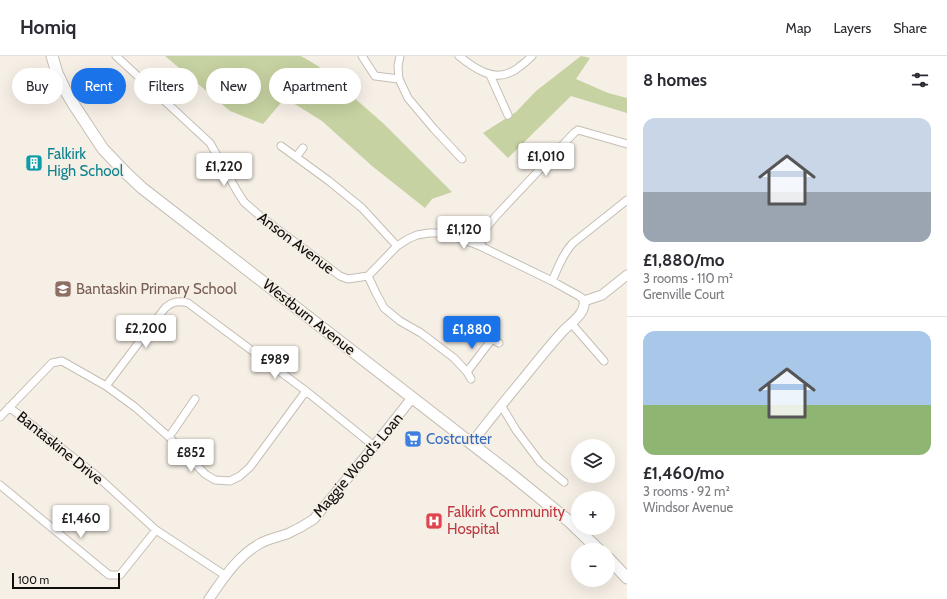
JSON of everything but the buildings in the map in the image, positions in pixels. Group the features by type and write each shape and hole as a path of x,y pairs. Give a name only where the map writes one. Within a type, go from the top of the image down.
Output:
{"main road":[{"name":"Westburn Avenue","path":"52,56 57,74 74,105 103,149 142,188 512,475 570,522 592,543"},
{"path":"615,565 627,578"}],"street":[{"name":"Anson Avenue","path":"116,56 210,143 244,202 260,216 340,276 348,279 368,276"},
{"path":"362,56 375,76 399,79"},
{"path":"400,56 398,66 399,79 408,98 434,129 462,158"},
{"path":"459,56 473,68 490,75 499,75 516,70 532,56"},
{"path":"490,75 508,115"},
{"path":"480,246 487,227 496,216 574,132 578,130 627,144"},
{"path":"281,146 329,181 362,208 397,246"},
{"path":"296,157 304,148"},
{"path":"552,281 568,248 627,200"},
{"path":"471,444 541,356 583,309 584,301 579,296 552,281 456,236 443,233 417,235 397,246 368,276 384,308 400,321 427,337 454,358 468,372 472,379"},
{"path":"584,301 602,295 627,275"},
{"path":"106,386 165,308 174,302 179,301 188,303 306,391 374,446"},
{"path":"571,323 604,361"},
{"path":"468,372 495,341 477,327"},
{"path":"0,417 52,363 62,361 106,386 135,407 205,474 215,480 230,481 240,476 250,467 306,391"},
{"name":"Maggie Wood's Loan","path":"209,599 234,565 246,553 271,538 287,534 314,519 412,398"},
{"path":"168,437 195,399"},
{"path":"501,405 516,430 540,462 564,482"},
{"name":"Bantaskine Drive","path":"9,407 97,476 156,530 226,576"},
{"path":"556,475 561,469"},
{"path":"0,485 109,575 120,575 156,530"}],"green space":[{"path":"165,56 301,56 320,68 269,68 269,104 280,104 263,124 230,111 222,104 261,104 261,68 206,68 206,91 198,84 198,68 179,68"},
{"path":"581,56 590,58 576,79 608,93 627,98 627,113 571,96 508,158 483,133 516,112 536,91"},
{"path":"295,104 361,104 384,124 452,192 432,199 425,208 372,166 322,121"}],"place":[{"name":"Falkirk High School","path":"34,163"},
{"name":"Bantaskin Primary School","path":"63,289"},
{"name":"Costcutter","path":"413,439"},
{"name":"Falkirk Community Hospital","path":"434,521"}]}
